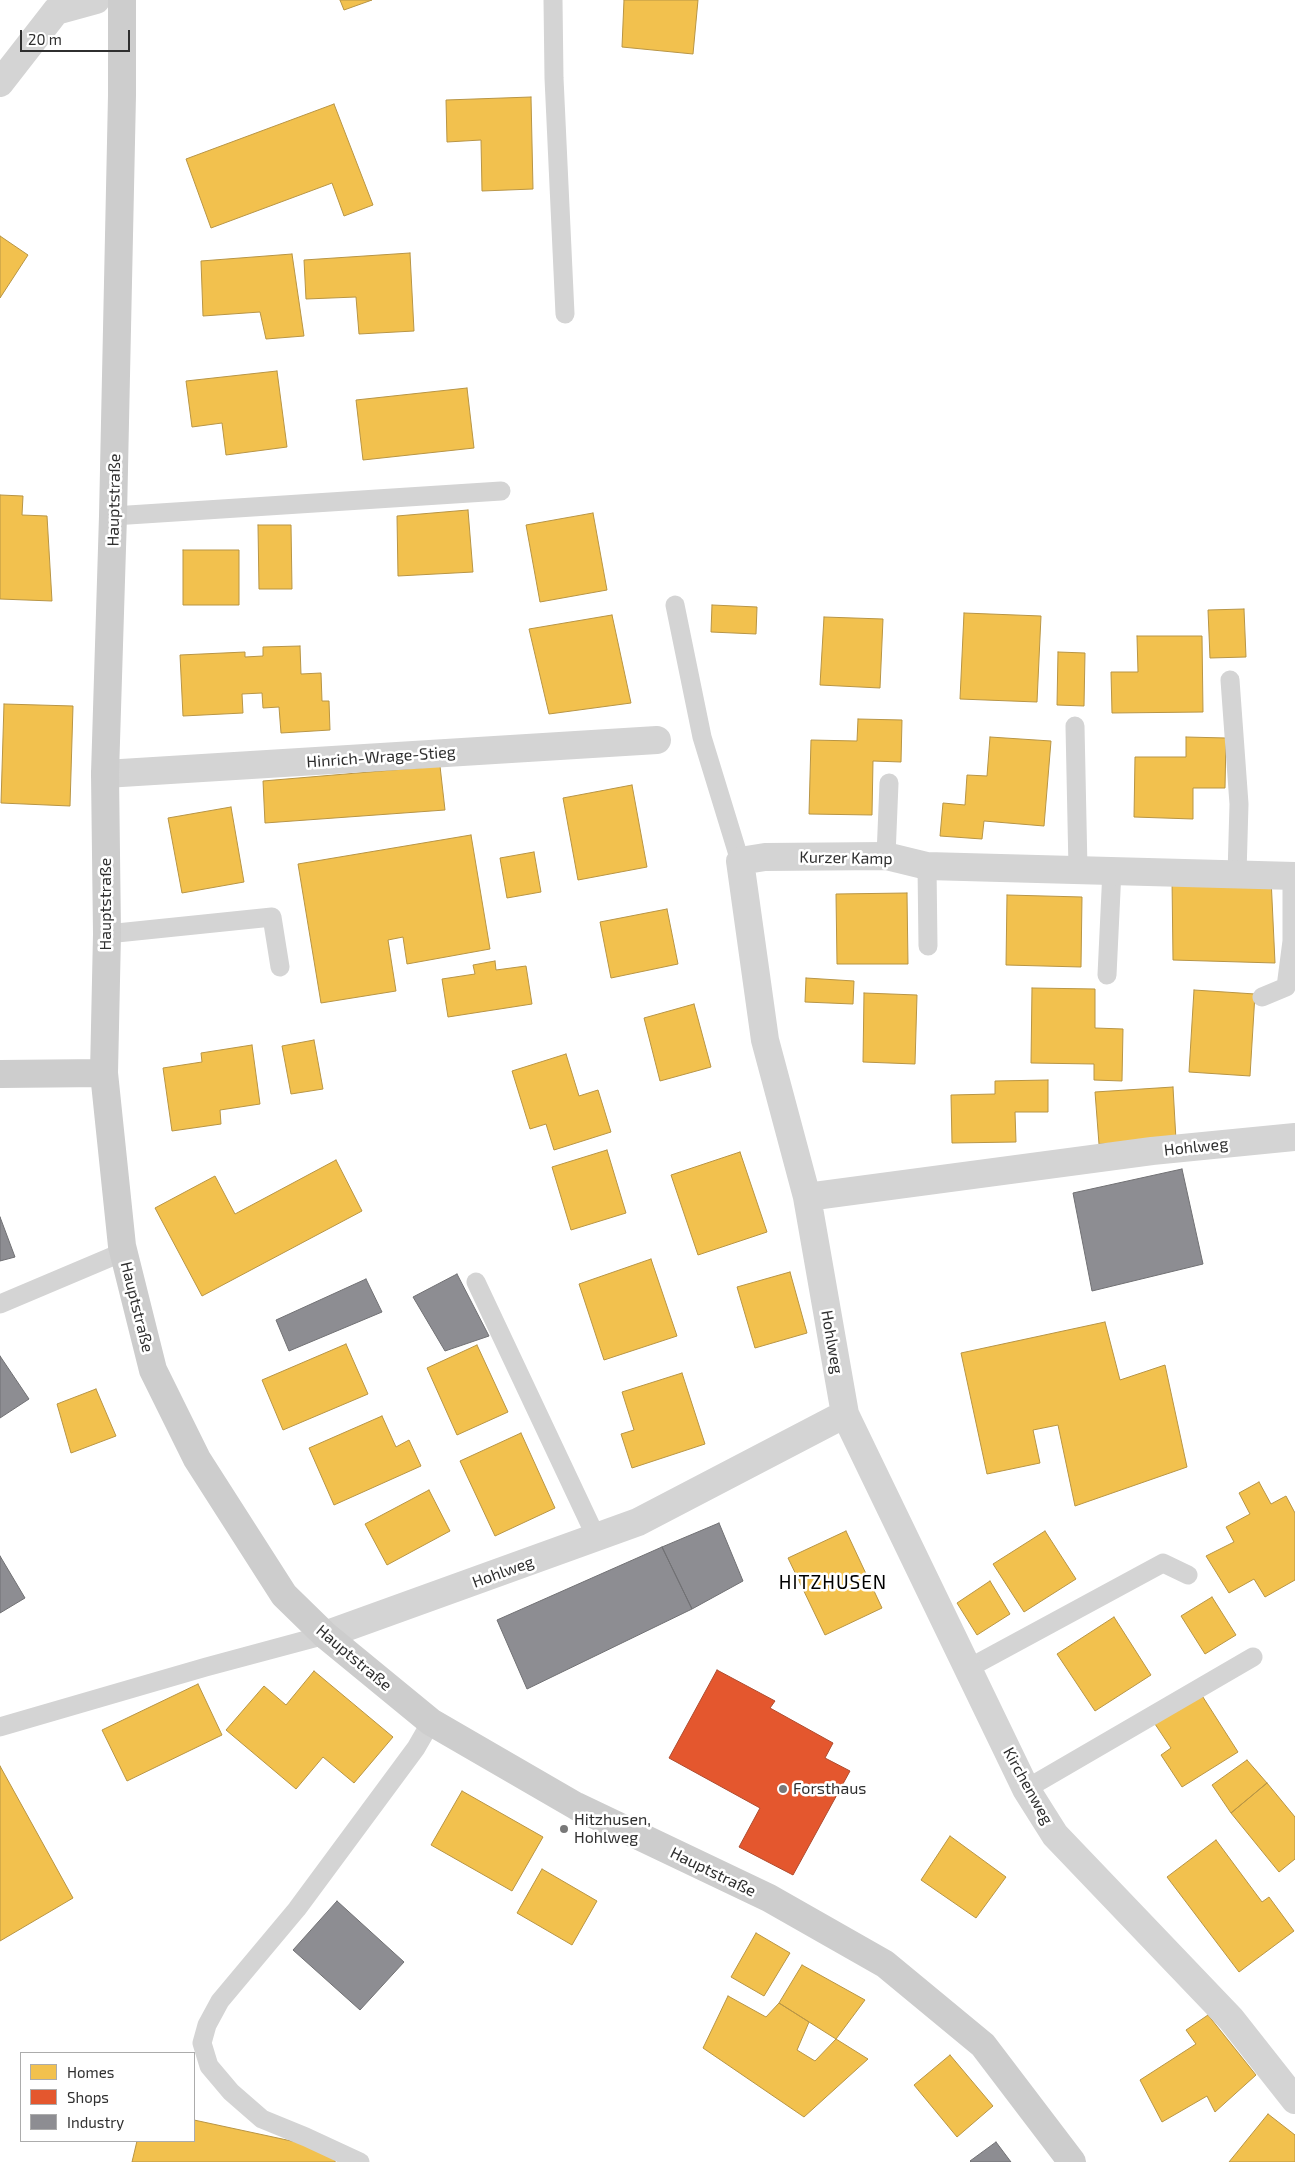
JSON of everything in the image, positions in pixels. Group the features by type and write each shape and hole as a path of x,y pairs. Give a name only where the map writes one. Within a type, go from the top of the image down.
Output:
{"street":[{"path":"0,83 56,11 96,0"},
{"name":"Hauptstraße","path":"122,0 122,104 113,516 105,774 107,934 104,1073 124,1252 153,1370 197,1460 284,1595 325,1635 431,1722 576,1806 769,1898 885,1964 983,2045 1072,2162"},
{"name":"Hinrich-Wrage-Stieg","path":"105,774 657,740"},
{"name":"Kurzer Kamp","path":"740,861 765,857 886,856 927,866 1293,876"},
{"path":"740,861 765,1040 807,1197"},
{"path":"0,1074 104,1073"},
{"name":"Hohlweg","path":"325,1635 596,1539 638,1522 845,1414 807,1197 1152,1151 1295,1137"},
{"name":"Kirchenweg","path":"845,1414 1026,1789 1055,1835 1231,2019 1295,2100"}],"lane":[{"path":"553,0 554,78 565,314"},
{"path":"113,516 501,491"},
{"path":"675,605 702,737 740,861"},
{"path":"1230,680 1239,804 1236,874"},
{"path":"1076,726 1078,869"},
{"path":"886,856 889,783"},
{"path":"927,866 928,946"},
{"path":"1107,975 1112,870"},
{"path":"1262,997 1286,987 1292,941 1293,876"},
{"path":"107,934 272,917 280,967"},
{"path":"0,1304 124,1252"},
{"path":"476,1282 596,1539"},
{"path":"968,1668 1163,1563 1188,1575"},
{"path":"0,1727 206,1667 325,1635"},
{"path":"1026,1789 1252,1657"},
{"path":"360,2162 262,2119 231,2092 209,2066 202,2043 207,2025 220,2001 297,1909 416,1748 431,1722"}],"building: Homes":[{"path":"340,0 372,0 344,10"},
{"path":"624,0 698,0 693,54 622,47"},
{"path":"531,97 533,189 482,191 481,140 447,142 446,100"},
{"path":"334,104 373,205 344,216 332,183 211,228 186,159"},
{"path":"0,236 28,255 0,298"},
{"path":"410,253 414,331 359,334 356,297 306,299 304,260"},
{"path":"292,254 304,336 266,339 260,312 203,316 201,261"},
{"path":"277,371 287,447 226,455 222,423 192,427 186,381"},
{"path":"467,388 474,448 363,460 356,400"},
{"path":"0,495 23,496 22,515 47,516 52,601 0,599"},
{"path":"468,510 473,572 398,576 397,516"},
{"path":"593,513 607,590 540,602 526,525"},
{"path":"258,525 291,525 292,589 259,589"},
{"path":"183,550 239,550 239,605 183,605"},
{"path":"712,605 757,607 756,634 711,632"},
{"path":"1244,609 1246,657 1210,658 1208,610"},
{"path":"964,613 1041,616 1037,702 960,699"},
{"path":"612,615 631,703 549,714 529,629"},
{"path":"824,617 883,619 880,688 820,685"},
{"path":"1137,636 1202,636 1203,712 1112,713 1111,672 1138,672"},
{"path":"300,646 301,674 321,673 322,701 329,701 330,730 281,733 279,707 263,708 262,693 242,694 243,713 183,716 180,655 245,652 245,657 263,656 263,647"},
{"path":"1058,652 1085,653 1084,706 1057,705"},
{"path":"4,704 73,706 70,806 1,803"},
{"path":"858,719 902,720 901,762 873,761 872,815 809,814 811,740 857,741"},
{"path":"990,737 1051,741 1044,826 984,821 982,839 940,836 943,803 965,805 967,775 987,776"},
{"path":"1186,737 1226,738 1225,788 1193,788 1193,819 1134,817 1135,757 1186,757"},
{"path":"440,766 445,810 265,823 263,781"},
{"path":"632,785 647,867 578,880 563,798"},
{"path":"231,807 244,882 182,893 168,818"},
{"path":"471,835 490,949 407,964 403,937 388,940 396,991 321,1003 298,864"},
{"path":"534,852 541,892 507,898 500,858"},
{"path":"1172,878 1271,878 1275,963 1173,960"},
{"path":"907,893 908,964 837,964 836,894"},
{"path":"1007,895 1082,897 1081,967 1006,965"},
{"path":"667,909 678,964 611,978 600,922"},
{"path":"495,961 496,970 526,966 532,1004 448,1017 442,979 475,974 473,965"},
{"path":"806,978 854,981 853,1004 805,1002"},
{"path":"1032,988 1095,989 1095,1028 1123,1029 1122,1081 1094,1080 1094,1064 1031,1063"},
{"path":"1194,990 1255,994 1250,1076 1189,1072"},
{"path":"864,993 917,995 915,1064 863,1062"},
{"path":"694,1004 711,1067 660,1081 644,1018"},
{"path":"314,1040 323,1089 291,1094 282,1046"},
{"path":"252,1045 260,1104 220,1110 221,1124 172,1131 163,1068 202,1062 201,1053"},
{"path":"566,1054 579,1096 598,1090 611,1132 554,1150 546,1124 530,1129 512,1071"},
{"path":"1048,1080 1048,1112 1015,1112 1016,1142 952,1143 951,1095 995,1094 995,1081"},
{"path":"1173,1087 1176,1140 1099,1144 1095,1092"},
{"path":"607,1150 626,1213 571,1230 552,1167"},
{"path":"740,1152 767,1232 698,1255 671,1175"},
{"path":"336,1160 362,1211 202,1296 155,1208 215,1176 235,1214"},
{"path":"651,1259 677,1336 604,1360 579,1284"},
{"path":"790,1272 807,1333 755,1348 737,1287"},
{"path":"1105,1322 1120,1380 1165,1365 1187,1467 1075,1506 1058,1425 1033,1430 1040,1463 987,1474 961,1353"},
{"path":"346,1344 368,1394 283,1430 262,1380"},
{"path":"477,1345 508,1412 457,1435 427,1368"},
{"path":"682,1373 705,1444 632,1468 621,1434 634,1430 622,1392"},
{"path":"96,1389 116,1436 71,1453 57,1404"},
{"path":"382,1416 396,1447 409,1440 421,1466 334,1505 309,1448"},
{"path":"521,1433 555,1508 495,1536 460,1461"},
{"path":"1259,1482 1271,1504 1286,1496 1295,1513 1295,1580 1265,1597 1254,1579 1229,1593 1206,1556 1234,1542 1226,1527 1250,1514 1239,1493"},
{"path":"429,1490 450,1531 387,1565 365,1524"},
{"path":"846,1531 882,1608 825,1635 788,1558"},
{"path":"1045,1531 1076,1579 1024,1612 993,1564"},
{"path":"990,1581 1010,1614 977,1635 957,1603"},
{"path":"1212,1597 1236,1635 1205,1654 1181,1616"},
{"path":"1114,1617 1151,1675 1095,1711 1057,1654"},
{"path":"314,1671 393,1737 354,1783 323,1757 296,1789 226,1730 264,1686 286,1705"},
{"path":"198,1684 222,1735 127,1781 102,1730"},
{"path":"1201,1694 1238,1752 1182,1787 1161,1755 1171,1748 1155,1724"},
{"path":"1247,1760 1267,1783 1231,1813 1212,1785"},
{"path":"0,1766 73,1898 0,1941"},
{"path":"1267,1783 1295,1817 1295,1859 1279,1872 1231,1813"},
{"path":"462,1791 543,1837 512,1891 431,1845"},
{"path":"950,1836 1006,1877 976,1918 921,1880"},
{"path":"1216,1840 1262,1902 1269,1897 1294,1931 1239,1972 1167,1877"},
{"path":"542,1869 597,1901 572,1945 517,1913"},
{"path":"756,1933 790,1953 764,1996 731,1977"},
{"path":"802,1965 865,2000 836,2039 779,2003"},
{"path":"728,1996 766,2017 779,2003 809,2022 797,2050 815,2061 836,2039 868,2059 804,2117 703,2048"},
{"path":"1208,2015 1256,2075 1215,2112 1207,2096 1162,2122 1140,2080 1196,2044 1186,2030"},
{"path":"950,2055 993,2106 957,2137 914,2085"},
{"path":"1268,2114 1295,2135 1295,2162 1229,2162"},
{"path":"195,2120 338,2151 335,2162 132,2162 137,2142 195,2142"}],"building: Shops":[{"name":"Forsthaus","path":"717,1670 775,1701 770,1708 833,1743 825,1758 850,1771 793,1875 739,1847 760,1808 669,1758"}],"building: Industry":[{"path":"1182,1169 1203,1264 1092,1291 1073,1193"},
{"path":"0,1217 15,1257 0,1261"},
{"path":"457,1274 489,1336 445,1351 413,1297"},
{"path":"366,1279 382,1312 289,1351 276,1320"},
{"path":"0,1356 29,1399 0,1418"},
{"path":"719,1523 743,1581 692,1609 662,1547"},
{"path":"662,1547 692,1609 527,1689 497,1620"},
{"path":"0,1556 25,1598 0,1613"},
{"path":"337,1901 404,1962 360,2010 293,1950"},
{"path":"996,2142 1011,2162 970,2161"}],"place":[{"name":"Forsthaus","path":"783,1789"},
{"name":"Hitzhusen, Hohlweg","path":"564,1829"}],"district":[{"name":"HITZHUSEN","path":"833,1583"}]}
